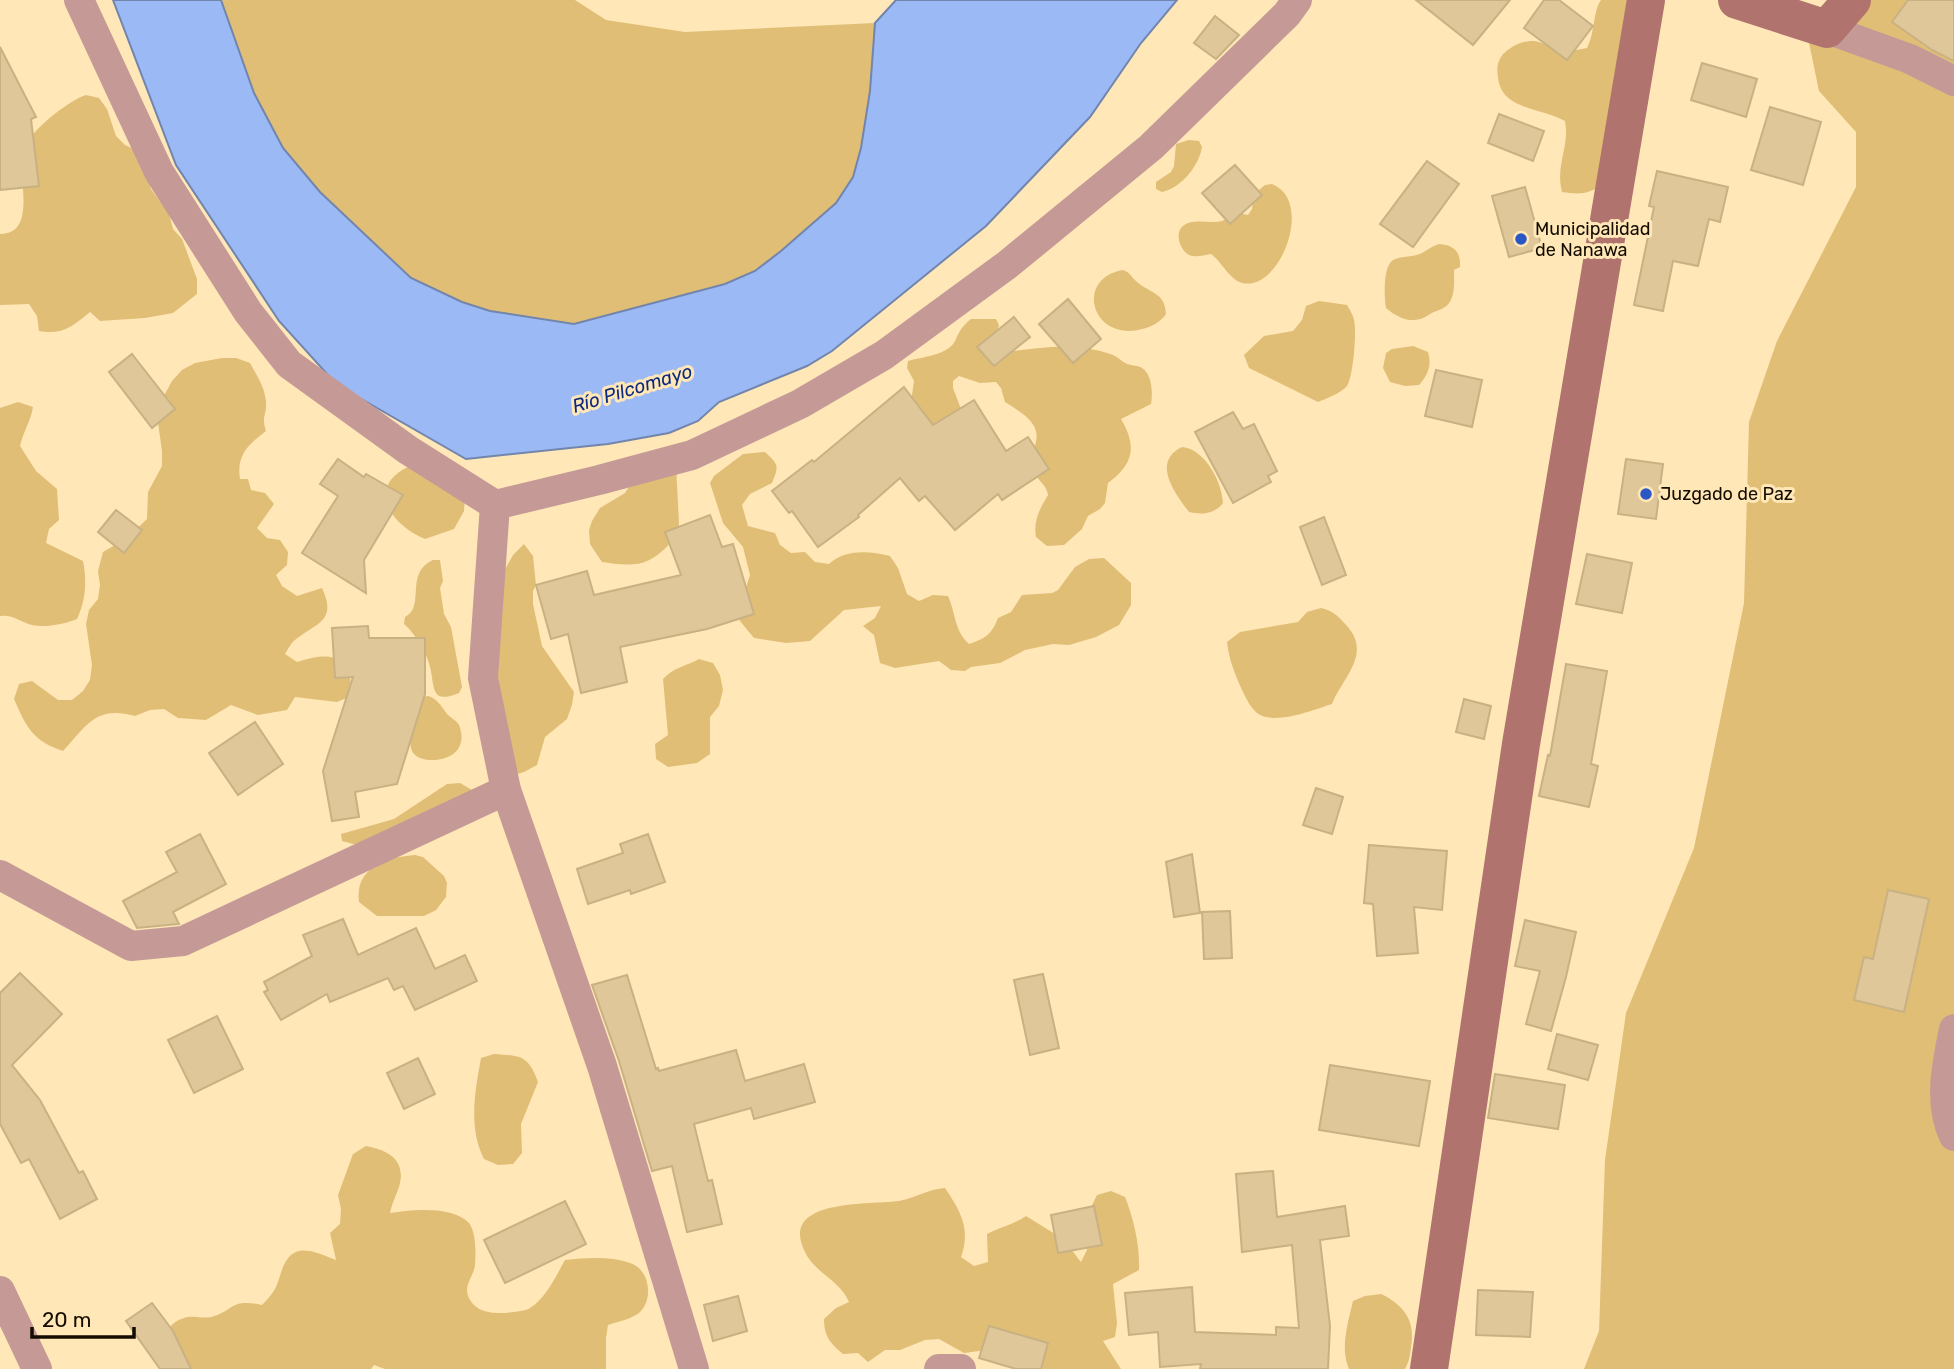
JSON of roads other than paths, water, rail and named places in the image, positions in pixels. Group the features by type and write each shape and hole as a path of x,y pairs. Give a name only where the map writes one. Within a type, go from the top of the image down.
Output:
{"street":[{"path":"79,0 159,172 248,312 289,364 408,450 495,505 692,455 800,404 884,355 1007,265 1151,147 1287,14 1297,0"},
{"path":"1429,1369 1521,744 1646,0"},
{"path":"1737,0 1910,59 1954,81"},
{"path":"1827,29 1852,0"},
{"path":"495,505 483,678 506,790 602,1066 694,1369"},
{"path":"0,876 131,946 183,941 506,790"},
{"path":"1954,1029 1945,1074 1947,1123 1954,1136"},
{"path":"0,1291 37,1369"},
{"path":"939,1369 961,1369"}],"water":[{"name":"Río Pilcomayo","path":"113,0 221,0 254,93 283,148 320,192 411,278 462,302 490,311 574,324 725,284 755,271 836,203 853,177 861,148 870,91 875,23 896,0 1177,0 1141,43 1090,117 986,226 832,351 807,366 719,402 698,421 669,433 608,444 466,459 337,385 279,321 176,165"}],"place":[{"name":"Municipalidad de Nanawa","path":"1521,239"},
{"name":"Juzgado de Paz","path":"1646,494"}]}
